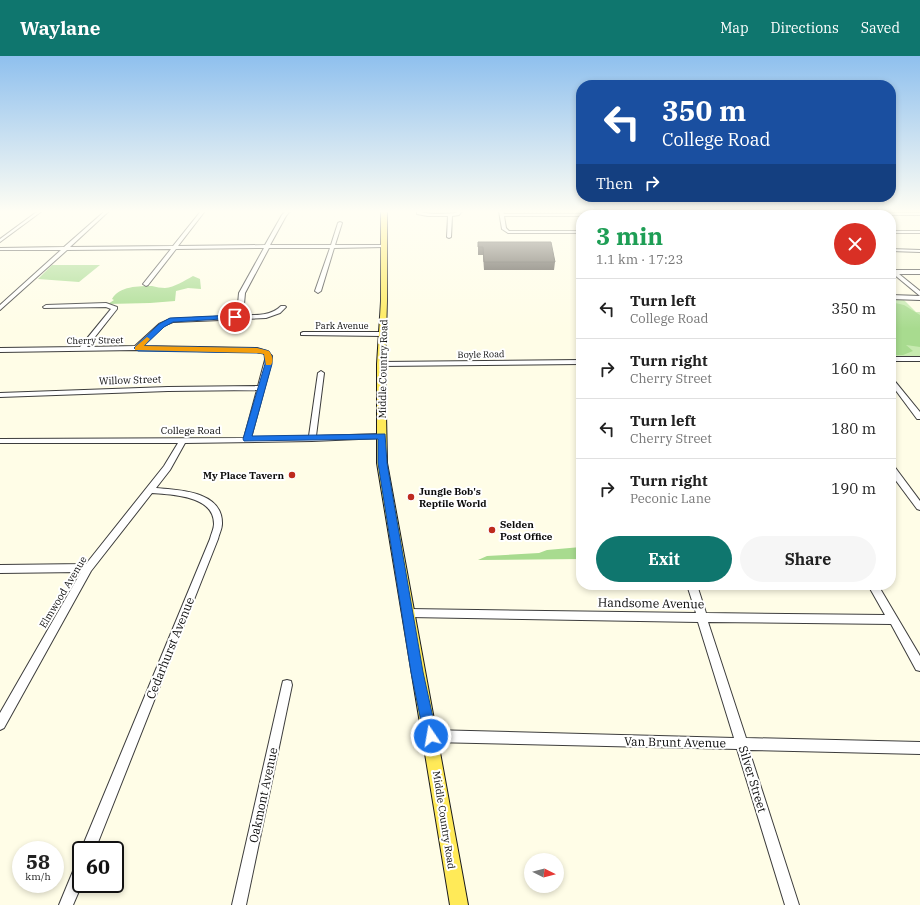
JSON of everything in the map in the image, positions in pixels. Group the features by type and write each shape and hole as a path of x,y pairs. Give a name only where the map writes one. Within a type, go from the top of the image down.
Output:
{"main road":[{"name":"Middle Country Road","path":"384,251 384,301 381,364 382,463 409,613 417,672 431,736 458,905"}],"street":[{"path":"0,308 63,251"},
{"path":"146,284 173,251"},
{"path":"235,317 242,304 242,293 264,251"},
{"path":"318,292 331,251"},
{"path":"909,251 920,251"},
{"path":"896,271 920,272"},
{"path":"896,274 920,294"},
{"path":"896,297 920,298"},
{"path":"46,307 102,305 115,308 82,349"},
{"path":"138,348 161,325 172,320 266,316 278,312 283,307"},
{"name":"Park Avenue","path":"303,334 382,334"},
{"name":"Cherry Street","path":"0,350 138,348 251,350 265,352 269,356 269,360 247,439"},
{"path":"896,359 920,359"},
{"name":"Boyle Road","path":"381,364 576,362"},
{"path":"312,439 321,373"},
{"path":"896,387 920,418"},
{"name":"Willow Street","path":"0,395 168,388 262,388"},
{"name":"College Road","path":"0,441 312,439 382,436"},
{"name":"Elmwood Avenue","path":"0,724 88,568 167,468 182,440"},
{"path":"896,475 920,507"},
{"name":"Cedarhurst Avenue","path":"92,841 214,539 218,524 216,511 204,499 150,490"},
{"path":"0,569 88,568"},
{"name":"Silver Street","path":"694,590 792,905"},
{"path":"876,590 920,666"},
{"name":"Handsome Avenue","path":"409,613 893,620"},
{"name":"Oakmont Avenue","path":"239,905 287,685"},
{"name":"Van Brunt Avenue","path":"431,736 920,748"},
{"path":"66,905 72,891"}],"green space":[{"path":"52,265 100,265 79,282 38,279"},
{"path":"193,276 200,279 201,289 188,288 176,291 175,301 108,304 114,300 112,299 119,291 124,289 141,286 163,288 169,287 179,284"},
{"path":"902,298 916,312 920,312 920,356 896,356 896,299"},
{"path":"896,303 904,305 920,315 920,347 906,345 913,351 903,355 896,355"},
{"path":"576,547 576,559 478,560 487,556 539,553 547,550"}],"building":[{"path":"483,251 553,251 555,262 484,262"}],"slow traffic":[{"path":"147,339 138,348 257,350 267,353 269,356 268,363"}],"place":[{"name":"My Place Tavern","path":"292,475"},
{"name":"Jungle Bob's Reptile World","path":"411,497"},
{"name":"Selden Post Office","path":"492,530"}],"route":[{"path":"235,317 179,318 172,320 161,325 138,348 257,350 267,353 269,360 247,439 312,439 382,436 382,463 409,613 417,672 431,736"}]}
